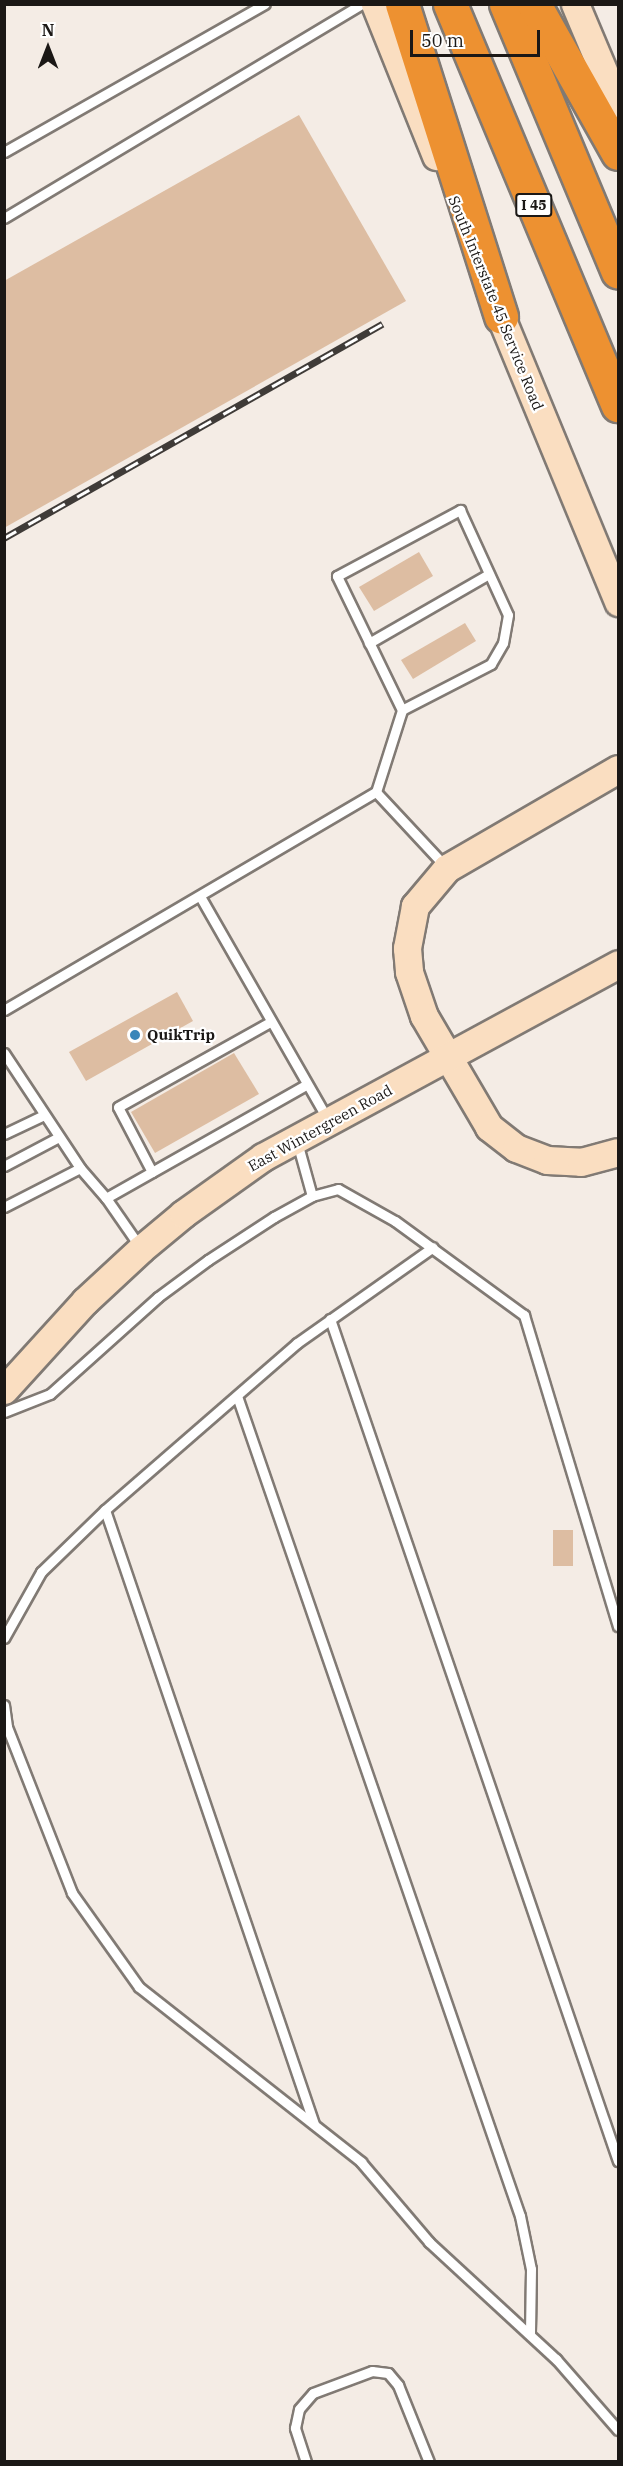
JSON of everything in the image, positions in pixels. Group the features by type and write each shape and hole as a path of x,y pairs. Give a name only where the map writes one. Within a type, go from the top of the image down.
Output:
{"highway":[{"path":"402,4 501,317"},
{"name":"I 45","path":"450,4 618,405"},
{"path":"506,4 618,272"},
{"path":"534,4 618,153"}],"main road":[{"name":"South Interstate 45 Service Road","path":"375,4 618,602"},
{"path":"575,4 617,96"},
{"path":"618,769 447,868 415,906 407,948 409,972 420,1005 445,1057 484,1120 516,1148 564,1162 598,1160 618,1152"},
{"name":"East Wintergreen Road","path":"4,1390 85,1301 141,1249 183,1214 254,1163 618,964"}],"lane":[{"path":"4,152 265,4"},
{"path":"4,218 362,4"},
{"path":"4,1010 201,898 376,792 402,710 337,576 460,510 508,615 502,643 491,664 402,710"},
{"path":"369,643 489,574"},
{"path":"376,792 447,868"},
{"path":"201,898 270,1022 330,1123"},
{"path":"152,1172 118,1107 270,1022"},
{"path":"4,1053 8,1068 44,1114 80,1168 106,1198 141,1249"},
{"path":"106,1198 306,1084"},
{"path":"4,1134 44,1114"},
{"path":"4,1166 59,1137"},
{"path":"297,1140 312,1196"},
{"path":"4,1207 80,1168"},
{"path":"4,1412 50,1394 158,1297 246,1235 312,1196 338,1189 433,1247 524,1315 618,1626"},
{"path":"4,1638 41,1572 105,1510 330,1319 433,1247"},
{"path":"330,1319 618,2161"},
{"path":"237,1396 520,2216 531,2269 530,2334"},
{"path":"105,1510 314,2124"},
{"path":"4,1705 7,1727 72,1893 139,1987 361,2162 429,2242 556,2359 618,2430"},
{"path":"306,2462 295,2428 299,2409 313,2392 372,2371 388,2373 398,2385 429,2462"}],"building":[{"path":"299,115 406,301 4,528 4,281"},
{"path":"419,552 433,576 374,611 359,587"},
{"path":"465,623 476,641 413,679 401,660"},
{"path":"177,992 193,1021 86,1081 69,1052"},
{"name":"QuikTrip","path":"234,1053 259,1094 155,1153 131,1112"},
{"path":"553,1530 573,1530 573,1566 553,1566"}],"railway":[{"path":"4,538 383,324"}],"place":[{"name":"QuikTrip","path":"135,1035"}]}
